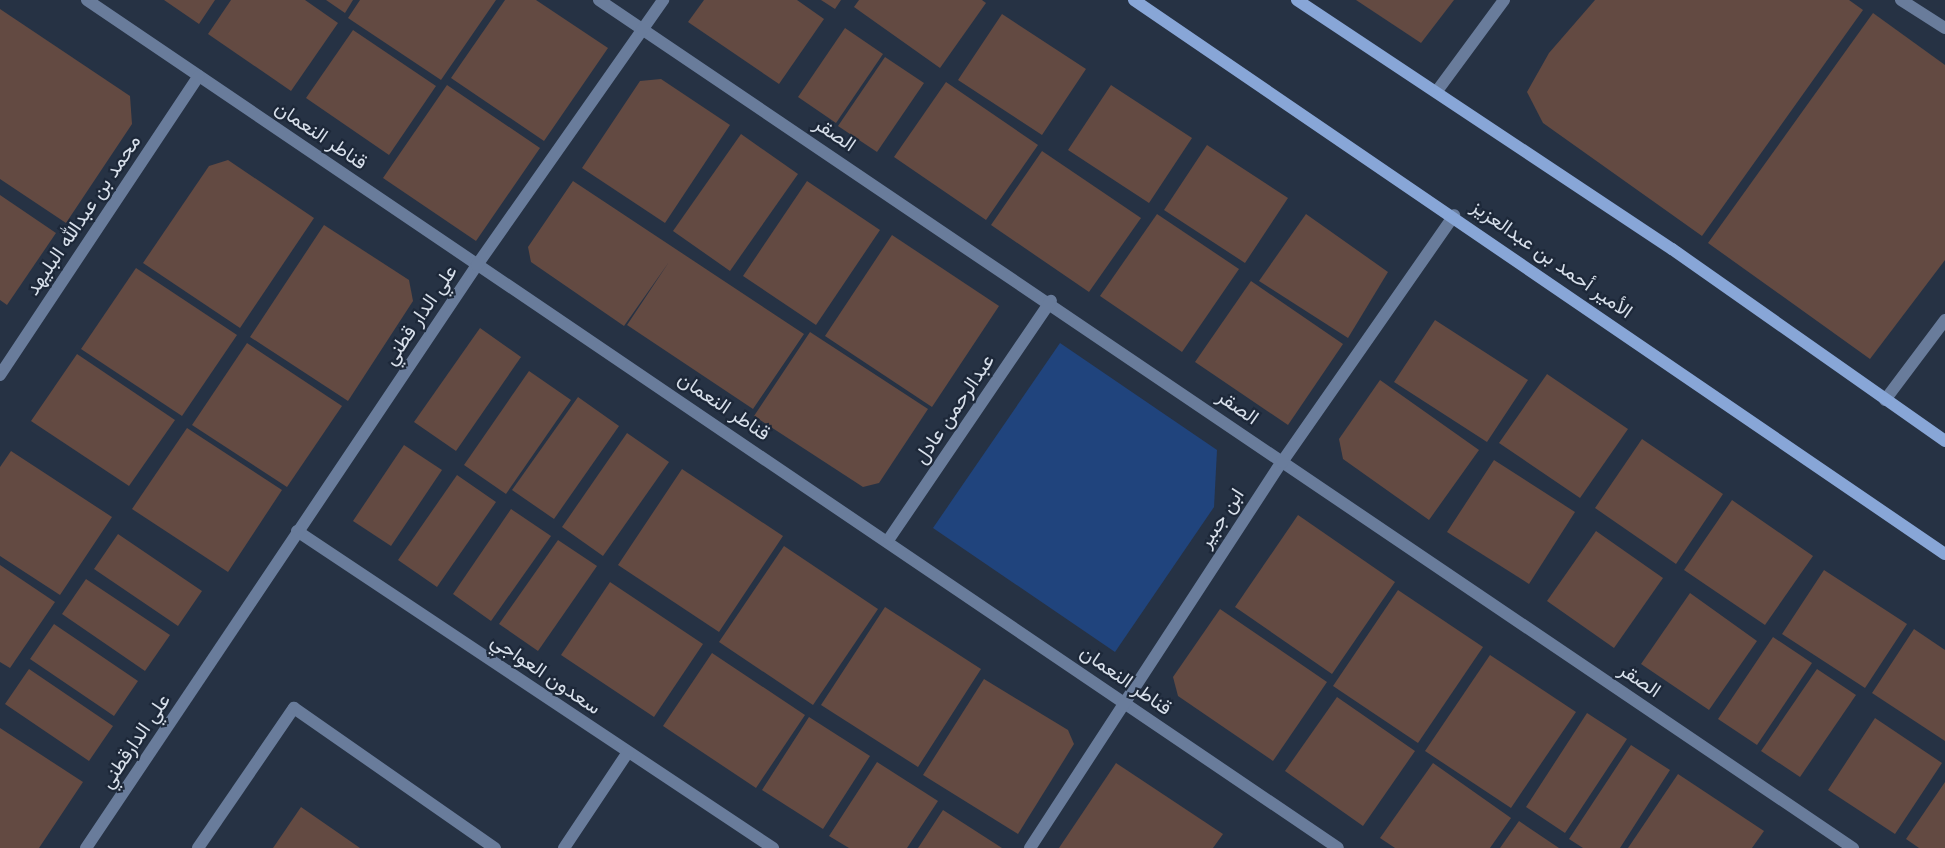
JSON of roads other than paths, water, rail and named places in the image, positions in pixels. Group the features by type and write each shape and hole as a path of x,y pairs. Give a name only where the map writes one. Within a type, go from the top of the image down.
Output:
{"street":[{"name":"قناطر النعمان","path":"87,0 477,265 889,539 1338,848"},
{"name":"الصقر","path":"599,0 1051,301 1282,462 1853,848"},
{"name":"علي الدار قطني","path":"216,657 297,531 477,265 663,0"},
{"name":"الأمير أحمد بن عبدالعزيز","path":"1134,0 1454,214 1945,554"},
{"path":"1297,0 1437,91 1945,441"},
{"path":"1437,91 1504,0"},
{"path":"1901,0 1945,28"},
{"name":"محمد بن عبدالله البليهد","path":"0,375 199,76"},
{"name":"ابن جبير","path":"1030,848 1123,702 1282,462 1454,214"},
{"name":"عبدالرحمن عادل","path":"889,539 1051,301"},
{"path":"1885,400 1945,321"},
{"name":"سعدون العواجي","path":"297,531 773,848"},
{"name":"علي الدارقطني","path":"86,848 216,657"},
{"path":"198,848 294,708 495,848"},
{"path":"564,848 628,752"}]}
